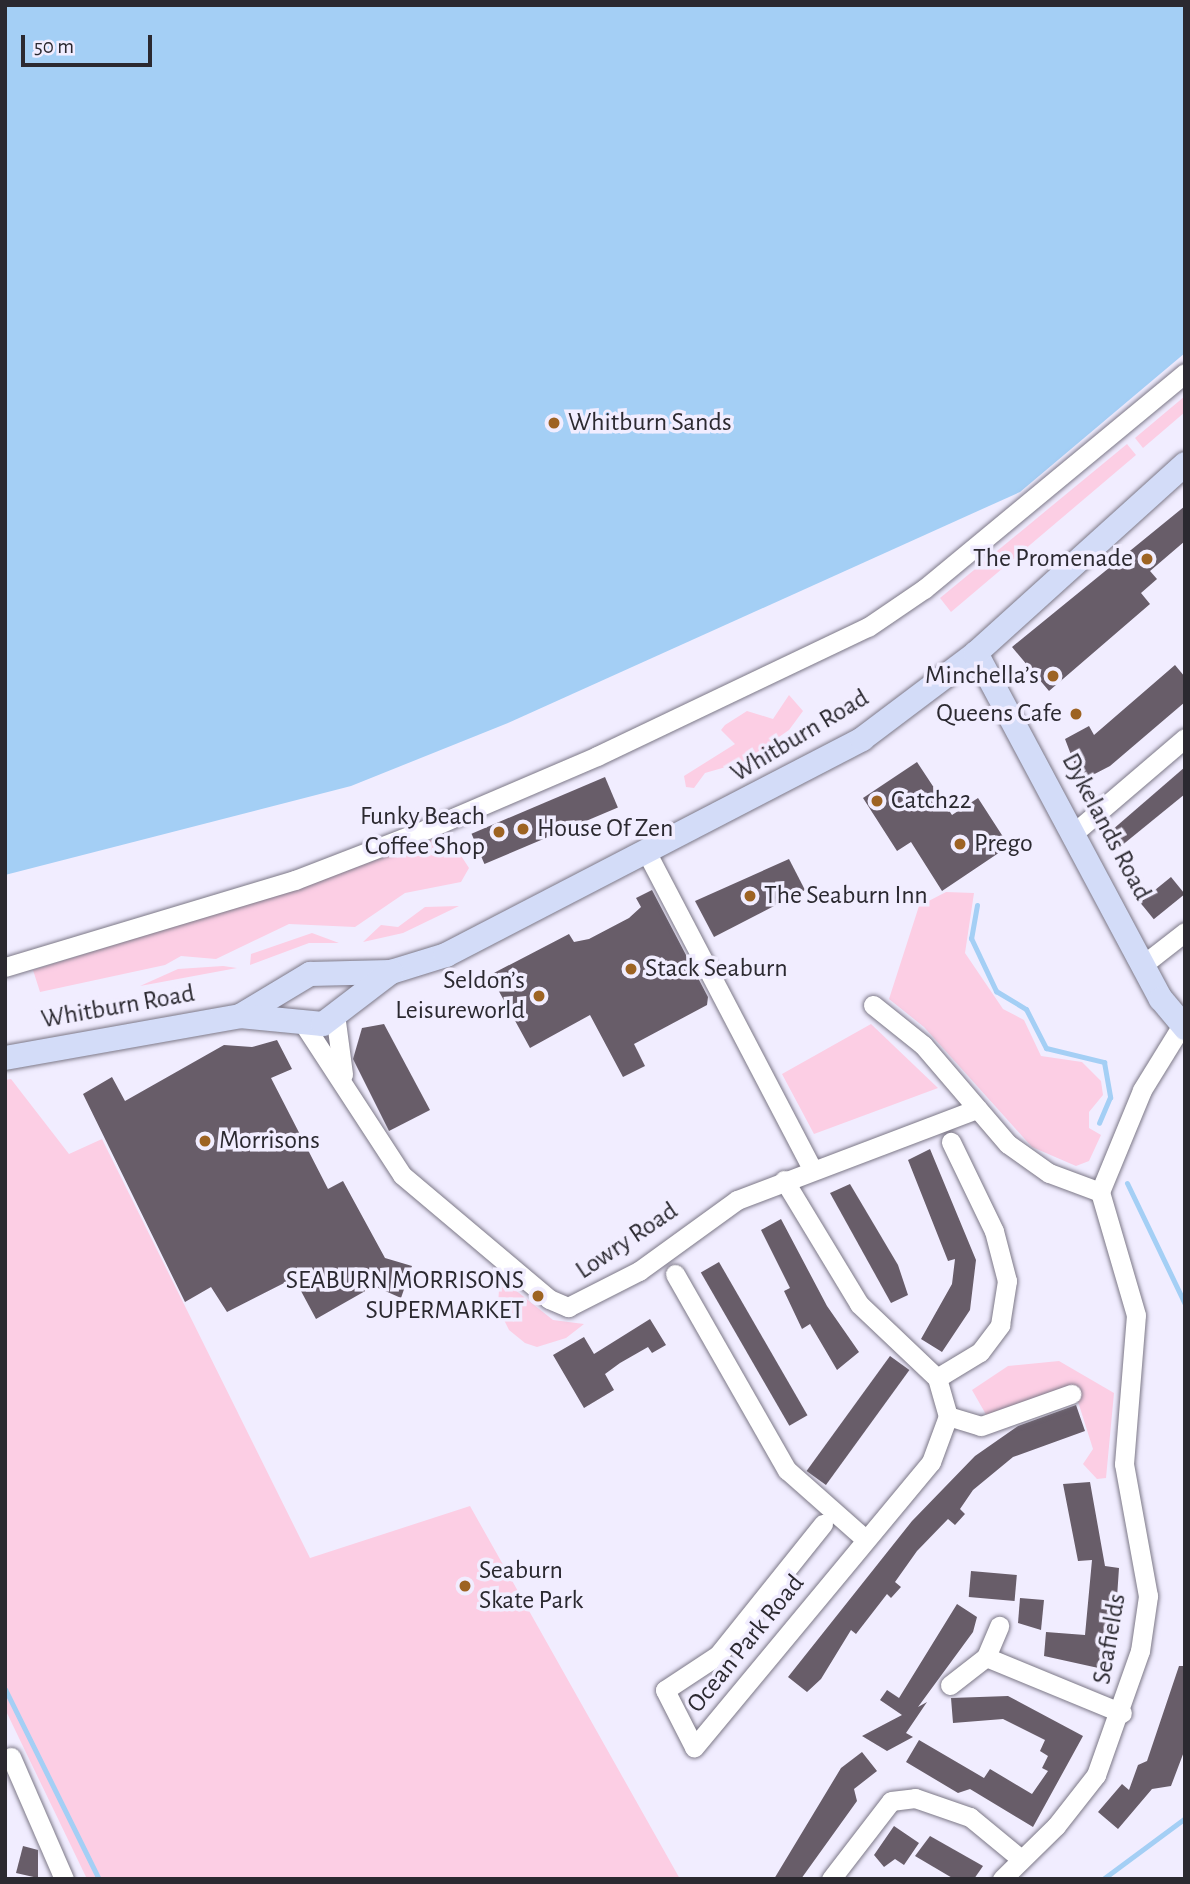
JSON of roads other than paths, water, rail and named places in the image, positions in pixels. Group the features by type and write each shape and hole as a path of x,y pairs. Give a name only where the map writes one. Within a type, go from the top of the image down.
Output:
{"main road":[{"name":"Whitburn Road","path":"391,972 446,955 648,855 862,739 976,653 1185,464"},
{"name":"Dykelands Road","path":"976,653 1076,831 1144,964 1183,1027"},
{"path":"240,1016 309,977 391,972"},
{"path":"240,1016 323,1024 391,972"},
{"path":"309,977 338,988 337,1012"},
{"path":"300,1021 290,992 309,977"},
{"name":"Whitburn Road","path":"5,1058 240,1016"}],"street":[{"path":"5,967 295,880 427,829 597,757 868,627 924,589 1185,373"},
{"path":"1076,831 1185,738"},
{"path":"648,855 812,1168"},
{"path":"1144,964 1185,932"},
{"path":"873,1005 923,1045 1008,1144 1049,1173 1100,1192 1142,1090 1183,1027"},
{"name":"Lowry Road","path":"337,1012 344,1079"},
{"name":"Lowry Road","path":"300,1021 344,1079 402,1175 549,1299 568,1307 639,1271 737,1200 812,1168 976,1109"},
{"path":"937,1378 980,1352 993,1334 1007,1281 993,1231 951,1142"},
{"path":"785,1180 859,1304 937,1378 948,1416 981,1426 1071,1394"},
{"name":"Seafields","path":"1002,1879 1096,1775 1122,1713 1148,1596 1124,1464 1136,1315 1100,1192"},
{"path":"675,1274 787,1470 865,1539"},
{"name":"Ocean Park Road","path":"823,1524 718,1655 665,1690 694,1747 931,1462 948,1416"},
{"path":"950,1685 985,1657 999,1626"},
{"path":"985,1657 1122,1713"},
{"path":"11,1757 64,1879"},
{"path":"831,1879 891,1801 915,1798 970,1817 1021,1858"}],"water":[{"name":"Whitburn Sands","path":"5,5 1185,5 1185,353 1020,492 508,723 351,786 5,875"}],"waterway":[{"path":"977,905 971,938 996,991 1026,1009 1046,1048 1104,1062 1110,1097 1099,1123"},
{"path":"1127,1183 1185,1304"},
{"path":"5,1689 99,1879"},
{"path":"1103,1879 1185,1818"}],"place":[{"name":"Whitburn Sands","path":"554,423"},
{"name":"The Promenade","path":"1147,559"},
{"name":"Minchella’s","path":"1053,676"},
{"name":"Queens Cafe","path":"1076,714"},
{"name":"Catch22","path":"877,801"},
{"name":"House Of Zen","path":"523,829"},
{"name":"Funky Beach Coffee Shop","path":"499,832"},
{"name":"Prego","path":"960,844"},
{"name":"The Seaburn Inn","path":"750,896"},
{"name":"Stack Seaburn","path":"631,969"},
{"name":"Seldon’s Leisureworld","path":"539,996"},
{"name":"Morrisons","path":"205,1141"},
{"name":"SEABURN MORRISONS SUPERMARKET","path":"538,1296"},
{"name":"Seaburn Skate Park","path":"465,1586"}]}
